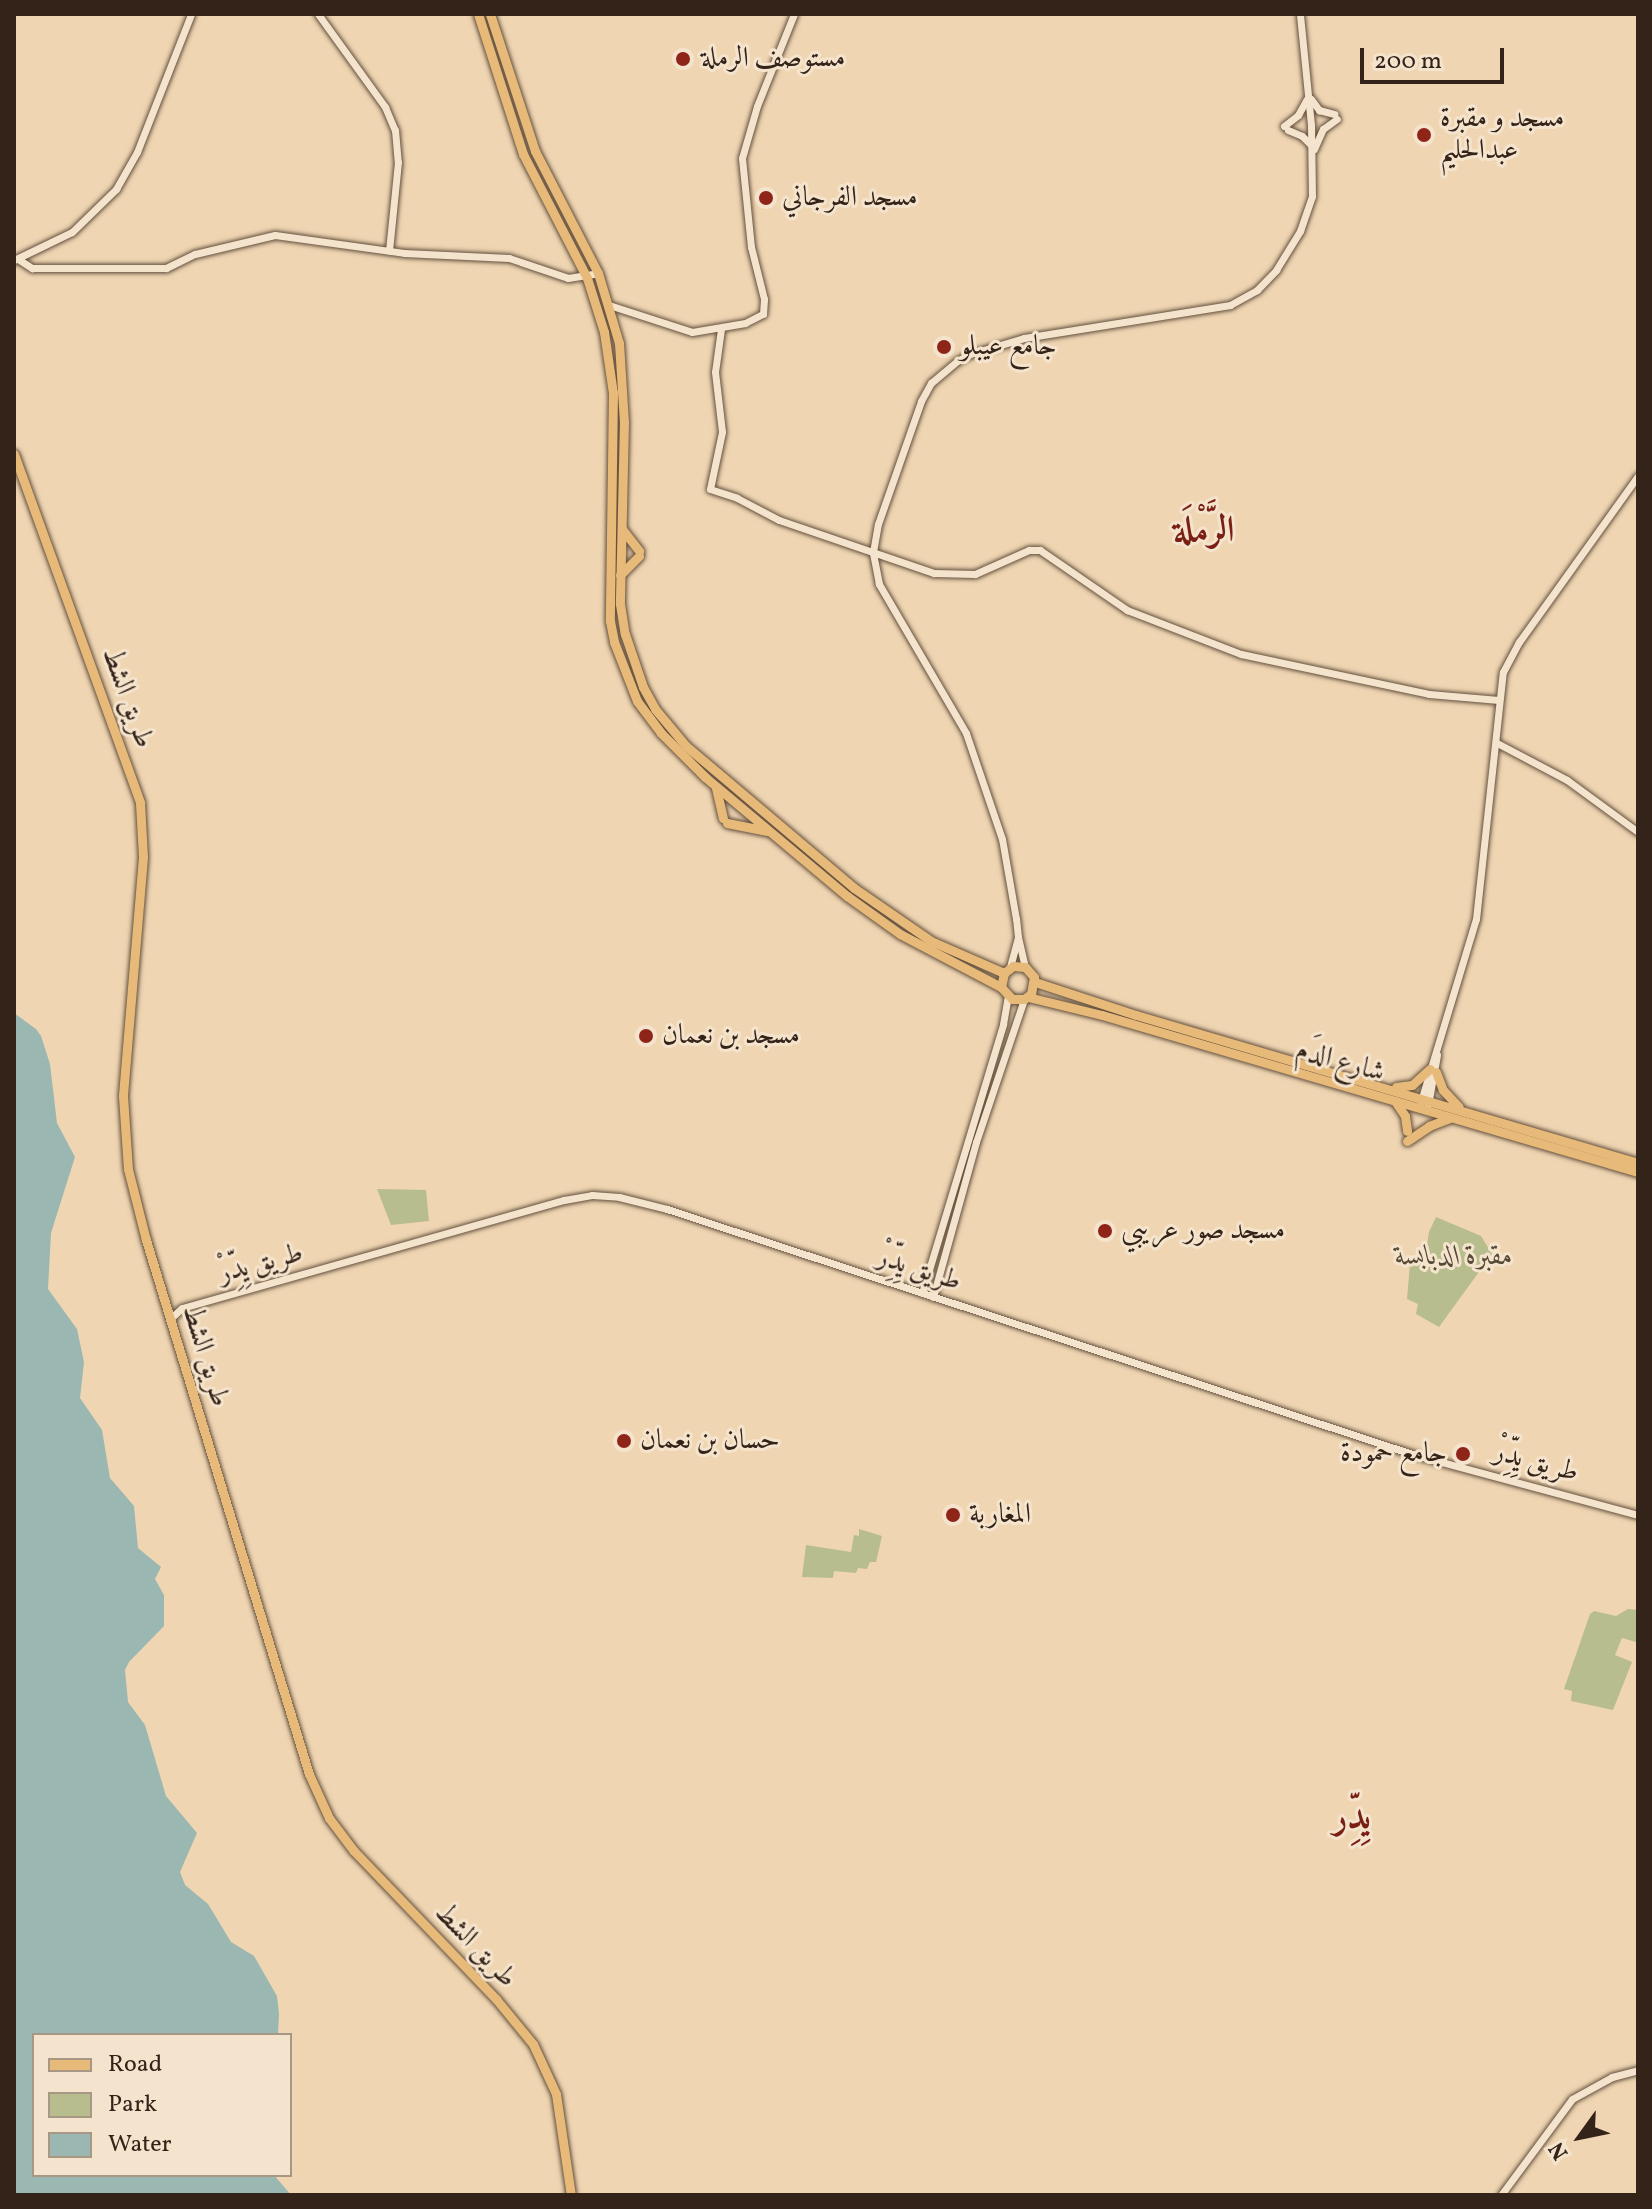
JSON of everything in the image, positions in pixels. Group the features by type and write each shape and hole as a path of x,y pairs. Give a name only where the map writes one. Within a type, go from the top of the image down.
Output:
{"main road":[{"path":"478,14 523,154 587,278 611,368 609,579 614,642 627,680 647,716 714,785 900,934 1001,987 1008,997 1026,998 1035,982 1025,967 1007,970 956,954 878,907 686,746 655,709 634,665 620,604 623,379 609,305 598,273 535,151 490,14"},
{"name":"طريق الشط","path":"14,454 140,803 143,857 125,1059 124,1131 131,1187 299,1745 321,1805 366,1865 496,1999 533,2044 556,2094 571,2195"},
{"path":"620,575 639,554 621,529"},
{"path":"714,785 725,821 768,831"},
{"path":"1001,987 1007,970"},
{"name":"شارع الدَم","path":"1035,982 1385,1088 1452,1118 1638,1172"},
{"name":"شارع الدَم","path":"1026,998 1102,1015 1395,1101 1461,1109 1638,1163"},
{"path":"1385,1088 1412,1085 1433,1070 1446,1095 1461,1109"},
{"path":"1395,1101 1405,1116 1407,1136 1452,1118"}],"street":[{"path":"16,259 72,232 116,189 137,152 191,14"},
{"path":"318,14 385,107 395,130 398,162 389,251"},
{"path":"609,305 687,331 721,329 758,319 764,311 751,247 742,158 757,106 794,14"},
{"path":"1025,967 1007,861 971,744 950,703 884,597 873,552 883,509 917,409 931,383 970,354 1019,339 1208,311 1242,299 1276,270 1300,231 1312,196 1312,151 1300,14"},
{"path":"1308,95 1319,110 1336,117 1320,133 1312,151"},
{"path":"1308,95 1298,115 1286,128 1302,136 1312,151"},
{"path":"16,259 32,268 166,268 195,254 275,235 389,251 509,258 568,278 587,278 598,273"},
{"path":"721,329 715,372 722,432 710,489 737,498 779,520 934,573 963,576 1036,549 1127,610 1232,651 1429,694 1499,700"},
{"path":"1425,1104 1477,912 1503,672 1514,649 1638,476"},
{"path":"1497,743 1567,780 1638,832"},
{"path":"1007,970 1018,937"},
{"path":"922,1293 1003,1024 1008,997"},
{"path":"933,1297 976,1142 1026,998"},
{"name":"طريق يِدِّرْ","path":"170,1319 182,1308 564,1200 592,1195 629,1199 1419,1456 1638,1515"},
{"path":"910,1289 923,1282 930,1272"},
{"path":"939,1276 942,1292 951,1303"},
{"name":"طريق يِدِّرْ","path":"166,1304 182,1308"},
{"path":"1501,2195 1572,2099 1612,2077 1638,2070"}],"green space":[{"path":"377,1189 426,1190 429,1221 391,1225"},
{"name":"مقبرة الدبابسة","path":"1436,1217 1481,1236 1492,1254 1439,1327 1416,1314 1418,1304 1407,1299 1410,1264 1424,1264 1429,1232"},
{"path":"859,1529 882,1536 876,1562 870,1562 867,1569 858,1568 856,1573 834,1571 833,1578 802,1577 806,1545 851,1552 854,1535 859,1536"},
{"path":"1628,1609 1638,1610 1638,1636 1636,1642 1622,1638 1615,1655 1632,1662 1613,1710 1571,1701 1572,1691 1564,1689 1590,1614 1594,1611 1616,1616"}],"water":[{"path":"14,1013 41,1036 50,1064 57,1123 75,1157 51,1233 48,1289 77,1329 84,1362 80,1398 102,1430 110,1478 134,1506 138,1548 161,1567 155,1579 164,1595 164,1626 125,1670 128,1702 145,1725 166,1796 197,1833 180,1872 185,1885 208,1904 231,1942 254,1956 277,1996 279,2014 278,2033 32,2033 32,2177 276,2177 291,2195 14,2195"}],"place":[{"name":"مستوصف الرملة","path":"683,59"},
{"name":"مسجد و مقبرة عبدالحليم","path":"1424,135"},
{"name":"مسجد الفرجاني","path":"766,198"},
{"name":"جامع عيبلو","path":"944,347"},
{"name":"مسجد بن نعمان","path":"646,1036"},
{"name":"مسجد صور عريبي","path":"1105,1231"},
{"name":"حسان بن نعمان","path":"624,1441"},
{"name":"جامع حمودة","path":"1463,1454"},
{"name":"المغاربة","path":"953,1515"}],"district":[{"name":"الرَّمْلَة","path":"1204,533"},
{"name":"يِدِّر","path":"1352,1820"}]}
